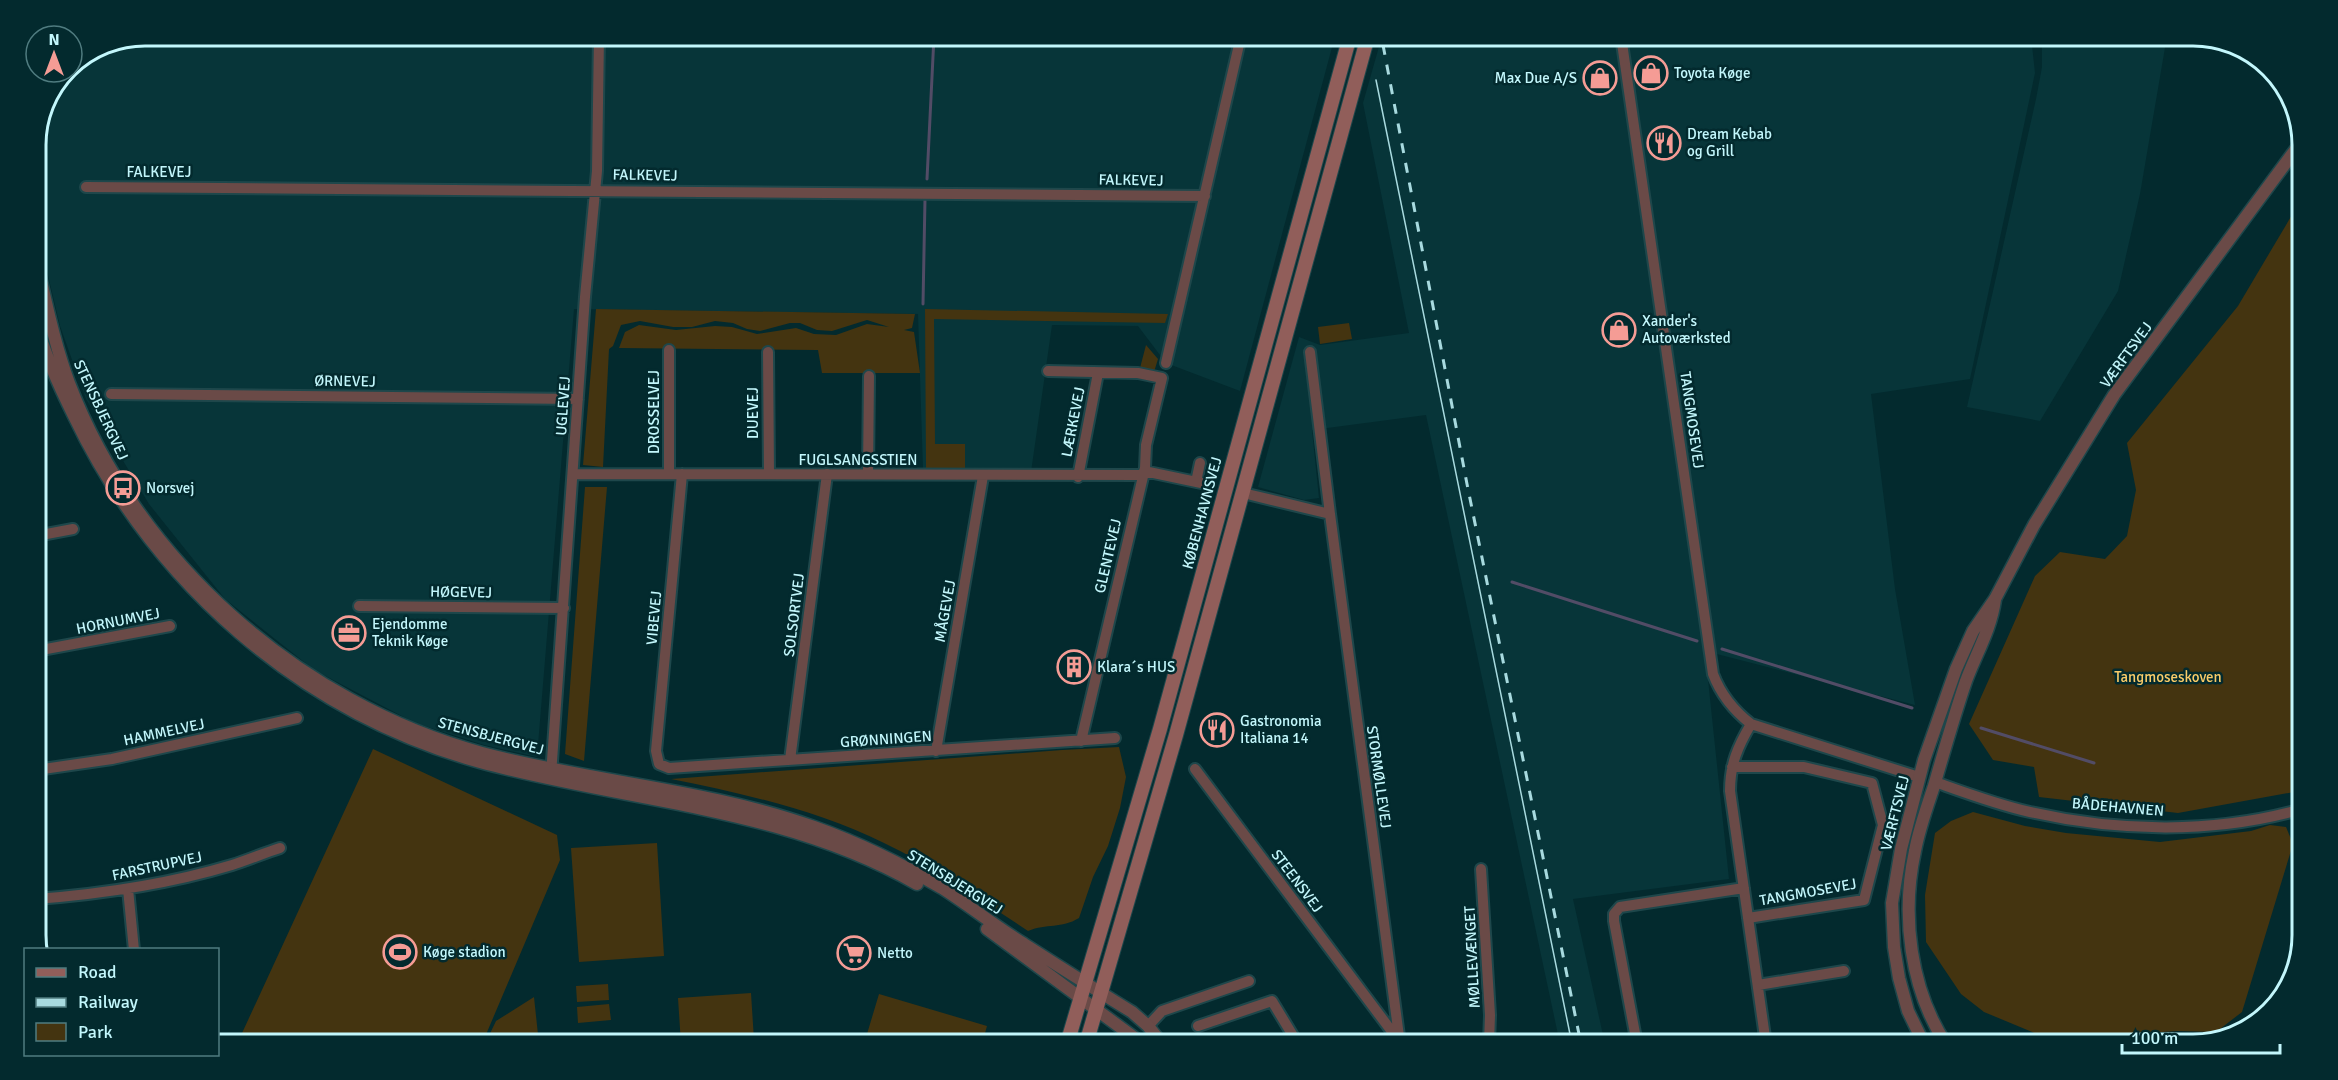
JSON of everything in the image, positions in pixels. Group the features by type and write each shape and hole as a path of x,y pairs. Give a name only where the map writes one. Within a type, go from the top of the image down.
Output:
{"main road":[{"name":"KØBENHAVNSVEJ","path":"1070,1034 1162,721 1347,46"},
{"path":"1089,1034 1243,493 1365,46"}],"street":[{"name":"UGLEVEJ","path":"552,773 585,297 597,171 599,46"},
{"path":"1166,363 1239,46"},
{"name":"TANGMOSEVEJ","path":"1622,46 1713,674 1719,689 1735,712 1751,723 1935,782"},
{"name":"VÆRFTSVEJ","path":"1919,1034 1908,1011 1899,978 1894,947 1892,903 1900,849 1919,777 1935,723 1956,669 1973,632 1995,600 2034,525 2114,395 2291,156"},
{"name":"FALKEVEJ","path":"86,187 595,189 1205,196"},
{"name":"STENSBJERGVEJ","path":"47,306 69,383 98,447 120,484 150,527 197,582 232,616 292,663 368,708 422,733 552,773 742,817 810,836 887,867 978,922 1130,1034"},
{"path":"47,331 53,331"},
{"name":"DROSSELVEJ","path":"669,350 669,474"},
{"name":"DUEVEJ","path":"768,352 769,474"},
{"name":"STORMØLLEVEJ","path":"1310,352 1398,1034"},
{"name":"STENSBJERGVEJ","path":"47,356 90,450 112,488 142,531 191,589 226,623 277,664 320,693 363,717 428,745 481,762 743,807 814,827 890,859 925,879 1132,1012 1154,1034"},
{"name":"LÆRKEVEJ","path":"1048,372 1138,373 1162,378"},
{"name":"LÆRKEVEJ","path":"1078,477 1098,373"},
{"path":"868,376 868,474"},
{"name":"GLENTEVEJ","path":"1080,741 1143,473 1146,445 1162,378"},
{"name":"ØRNEVEJ","path":"111,394 578,399"},
{"name":"FUGLSANGSSTIEN","path":"573,474 1078,477 1143,473 1201,483 1200,463"},
{"name":"VIBEVEJ","path":"659,765 656,751 682,474"},
{"name":"SOLSORTVEJ","path":"790,760 827,474"},
{"name":"MÅGEVEJ","path":"936,751 983,476"},
{"path":"1243,493 1330,514"},
{"path":"47,534 73,529"},
{"name":"VÆRFTSVEJ","path":"1941,1034 1920,992 1911,946 1909,907 1914,852 1965,684 1992,618 1995,600"},
{"name":"HØGEVEJ","path":"358,606 564,608"},
{"name":"HORNUMVEJ","path":"47,649 170,626"},
{"name":"HAMMELVEJ","path":"47,768 112,759 297,718"},
{"name":"TANGMOSEVEJ","path":"1751,723 1739,745 1732,767 1730,791 1765,1034"},
{"name":"GRØNNINGEN","path":"659,765 669,768 1115,738"},
{"name":"TANGMOSEVEJ","path":"1732,767 1804,767 1872,783 1884,825 1864,900 1748,918"},
{"name":"STEENSVEJ","path":"1195,769 1392,1034"},
{"name":"BÅDEHAVNEN","path":"1935,782 2030,812 2091,823 2143,827 2247,822 2292,811"},
{"name":"FARSTRUPVEJ","path":"47,898 128,889 233,865 280,848"},
{"name":"MØLLEVÆNGET","path":"1481,869 1489,1034"},
{"path":"1634,1034 1614,921 1617,910 1620,907 1744,888"},
{"path":"128,889 134,948"},
{"path":"1758,985 1844,971"},
{"path":"1148,1026 1162,1011 1249,981"},
{"path":"1198,1026 1272,1001 1292,1034"},
{"path":"1375,1011 1394,1002"}],"shaded area":[{"path":"145,46 1332,46 1240,391 1166,363 1138,326 1052,325 1031,472 923,470 918,314 574,309 537,757 484,745 415,723 314,670 225,599 149,504 86,399 60,326 47,271 47,139 50,120 67,85 84,84 84,68 113,52"},
{"path":"1379,46 2032,46 2035,73 1970,379 1871,394 1895,589 1915,705 1705,651 1729,879 1573,899 1603,1034 1558,1034 1426,415 1312,430 1319,498 1304,500 1258,487 1299,337 1320,345 1409,333 1363,103"},
{"path":"2042,46 2165,46 2140,194 2118,291 2040,421 1967,407 2042,67"}],"green space":[{"name":"Tangmoseskoven","path":"2291,216 2292,792 2178,813 2039,797 2034,767 1993,760 1969,724 2035,576 2060,552 2105,559 2127,536 2136,490 2127,443 2238,306"},
{"path":"596,309 915,314 912,328 904,330 914,332 920,373 822,373 818,350 619,348 625,332 639,325 676,330 715,326 732,327 757,334 796,328 814,334 836,335 867,324 889,327 867,320 832,331 817,330 800,323 790,323 760,331 733,323 715,321 692,327 673,327 640,321 621,325 613,346 609,349 603,467 583,465"},
{"path":"925,309 1168,314 1165,323 934,319 935,444 965,444 965,469 926,468"},
{"path":"1349,323 1352,339 1320,344 1318,327"},
{"path":"1146,345 1158,359 1154,372 1140,368"},
{"path":"585,487 607,487 584,761 565,754"},
{"path":"1119,747 1126,777 1120,808 1108,846 1093,877 1079,918 1066,924 1028,931 958,884 859,831 780,804 671,779 1062,750"},
{"name":"Køge stadion","path":"373,749 557,835 560,860 486,1034 242,1034"},
{"path":"1973,812 2025,826 2066,833 2160,842 2251,831 2270,825 2286,827 2292,848 2242,1012 2219,1030 2212,1032 2037,1034 1984,1012 1961,994 1926,942 1925,895 1935,833 1951,821"},
{"path":"657,843 664,956 579,962 571,848"},
{"path":"608,984 609,1000 577,1002 576,986"},
{"path":"751,993 754,1034 680,1034 678,998"},
{"path":"879,994 987,1026 985,1034 867,1034"},
{"path":"534,997 538,1034 490,1034 496,1021"},
{"path":"609,1004 611,1020 578,1023 577,1007"}],"waterway":[{"path":"927,179 934,46"},
{"path":"923,304 925,199"},
{"path":"1512,582 1697,641"},
{"path":"1722,649 1912,708"},
{"path":"1981,728 2094,763"}],"tram line":[{"path":"1376,80 1570,1034"}],"railway":[{"path":"1383,46 1467,484 1579,1034"}],"place":[{"name":"Toyota Køge","path":"1651,73"},
{"name":"Max Due A/S","path":"1600,78"},
{"name":"Dream Kebab og Grill","path":"1664,143"},
{"name":"Xander's Autoværksted","path":"1619,330"},
{"name":"Norsvej","path":"123,488"},
{"name":"Ejendomme Teknik Køge","path":"349,633"},
{"name":"Klara´s HUS","path":"1074,667"},
{"name":"Gastronomia Italiana 14","path":"1217,730"},
{"name":"Køge stadion","path":"400,952"},
{"name":"Netto","path":"854,953"}]}
